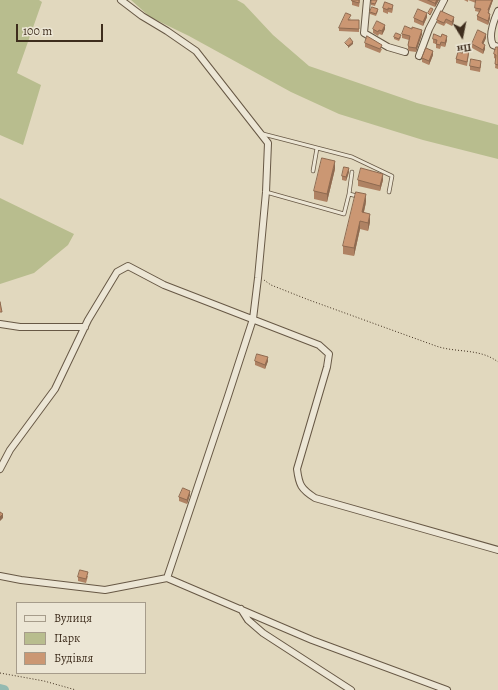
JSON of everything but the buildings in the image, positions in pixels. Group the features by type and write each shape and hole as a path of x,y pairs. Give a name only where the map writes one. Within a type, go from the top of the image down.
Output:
{"street":[{"path":"121,0 142,16 196,51 268,142 266,192 253,319 167,578"},
{"path":"367,0 364,34 388,46 405,52"},
{"path":"419,56 429,29 444,0"},
{"path":"495,45 493,22 498,11"},
{"path":"0,469 10,450 55,389 85,327 117,272 128,266 164,285 319,345 328,354 327,366 297,469 299,482 305,491 315,498 498,550"},
{"path":"0,324 20,327 85,327"},
{"path":"0,576 105,590 167,578 312,640 447,690"},
{"path":"241,609 248,620 263,633 351,690"}],"lane":[{"path":"261,134 352,157 392,176 389,192"},
{"path":"313,171 317,148"},
{"path":"266,192 344,214 352,172"},
{"path":"349,194 362,197"}],"path":[{"path":"258,274 266,283 445,350 482,354 489,356 498,362"},
{"path":"0,673 44,681 76,690"}],"green space":[{"path":"0,0 39,0 42,2 17,73 41,85 23,145 0,135"},
{"path":"131,0 237,0 244,4 273,35 309,66 417,103 498,125 498,159 423,140 339,114 291,92 189,36 150,17"},
{"path":"0,198 74,234 68,245 34,273 0,284"}],"waterway":[{"path":"0,689 4,690"}]}
